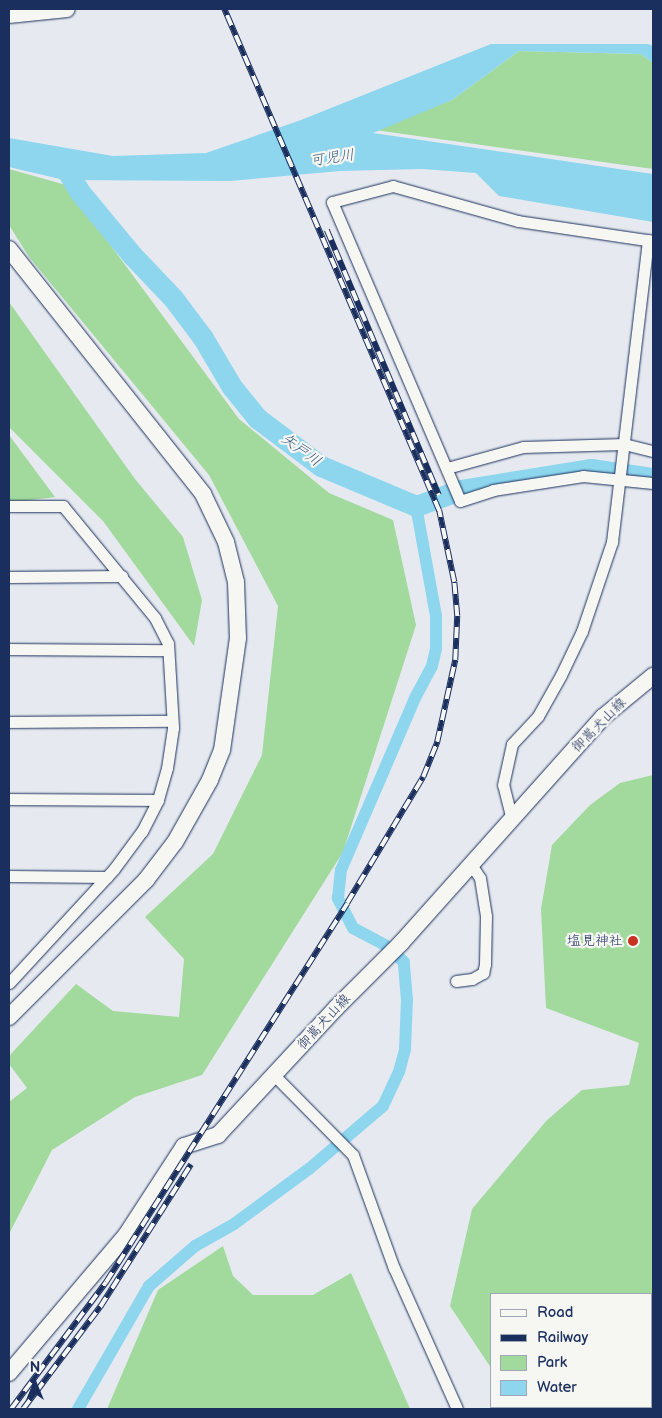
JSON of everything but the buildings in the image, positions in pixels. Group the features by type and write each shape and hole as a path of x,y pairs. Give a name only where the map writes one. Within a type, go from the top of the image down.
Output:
{"street":[{"path":"9,15 62,9"},
{"path":"512,820 503,785 512,744 538,716 582,631 612,542 621,480 651,240 518,221 393,186 332,202 460,501 492,490 583,476 621,480 653,483"},
{"path":"9,249 203,494 226,542 236,582 238,638 222,750 210,780 179,835 146,880 9,1017"},
{"path":"447,468 523,447 624,447 653,451"},
{"path":"9,506 63,506 156,618 164,633 168,650 172,721 167,768 158,800 142,830 107,877 9,983"},
{"path":"9,577 122,576"},
{"path":"9,649 168,650"},
{"name":"御嵩犬山線","path":"9,1373 126,1235 184,1146 218,1135 472,866 603,717 653,676"},
{"path":"9,722 172,721"},
{"path":"9,799 158,800"},
{"path":"456,981 478,976 483,973 485,964 486,916 480,878 472,866"},
{"path":"9,876 107,877"},
{"path":"274,1074 335,1134 353,1155 394,1268 457,1409"}],"green space":[{"path":"519,51 641,54 653,63 653,169 375,130 452,100"},
{"path":"9,169 66,185 239,419 329,493 393,520 416,625 343,852 202,1075 135,1097 52,1150 9,1234 9,1102 27,1088 9,1064 9,1056 76,984 113,1011 179,1017 184,959 145,917 213,854 262,755 278,606 209,475 29,257 9,225"},
{"path":"9,302 135,479 183,537 202,600 194,646 103,521 9,427"},
{"path":"9,435 55,497 9,503"},
{"path":"653,775 653,1409 518,1409 652,1408 652,1293 490,1293 490,1366 450,1306 472,1209 547,1120 582,1090 629,1085 639,1043 546,1008 541,909 552,845 590,805 620,783"},
{"path":"223,1246 233,1276 253,1295 313,1295 351,1273 410,1409 107,1409 158,1290"}],"water":[{"name":"可児川","path":"491,44 648,44 653,46 653,63 641,54 519,51 452,100 373,133 653,174 653,222 499,196 476,173 422,169 340,171 230,181 64,180 9,167 9,138 113,156 206,153 301,120"}],"waterway":[{"name":"矢戸川","path":"66,169 79,191 132,255 173,298 203,338 232,387 257,418 321,466 416,506 460,490 591,469 653,478"},
{"path":"78,1409 149,1286 195,1246 234,1224 309,1169 383,1106 399,1072 405,1049 407,1000 404,962 385,945 353,928 338,898 341,870 415,698 432,666 436,648 436,616 416,506"}],"railway":[{"path":"11,1409 106,1282 347,903 423,777 437,742 455,660 457,616 454,582 439,511 224,9"},
{"path":"327,230 439,495"},
{"path":"23,1409 100,1307 191,1164"}],"place":[{"name":"塩見神社","path":"633,941"}]}
